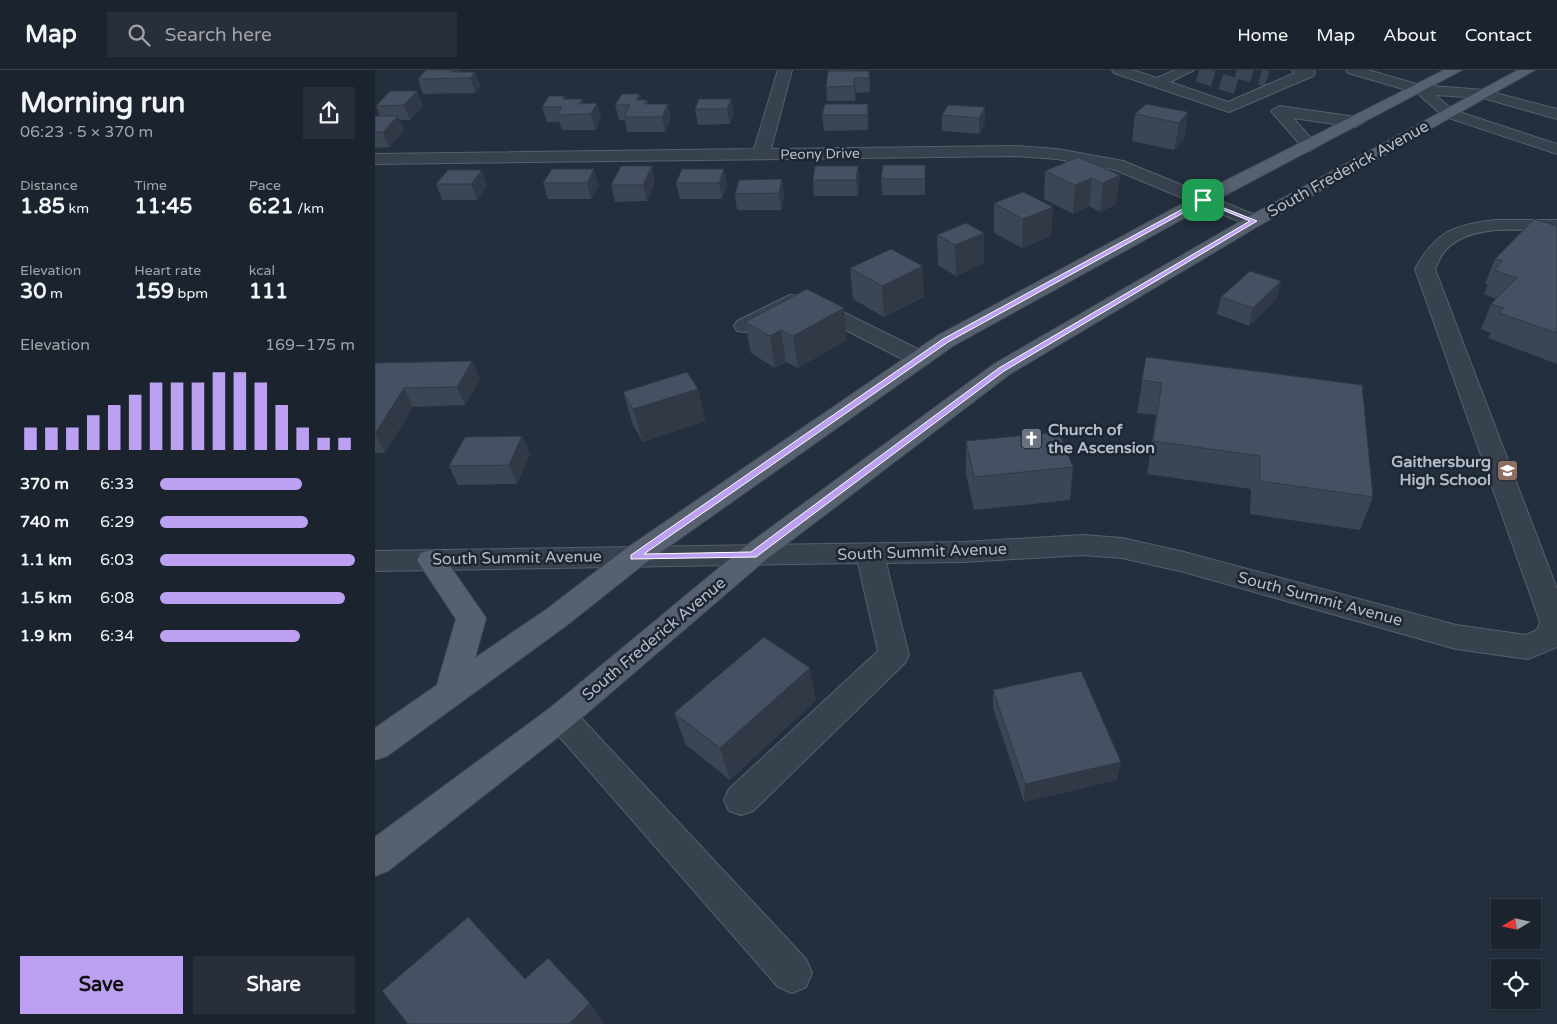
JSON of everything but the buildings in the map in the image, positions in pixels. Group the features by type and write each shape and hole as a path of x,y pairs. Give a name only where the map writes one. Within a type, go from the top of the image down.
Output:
{"main road":[{"path":"375,746 557,617 634,557 945,341 1203,200 1455,70"},
{"name":"South Frederick Avenue","path":"375,859 561,717 753,555 1002,369 1254,221 1527,70"},
{"path":"431,560 471,618 451,692"}],"street":[{"path":"761,154 785,70"},
{"path":"1119,70 1229,107 1250,94 1282,84 1307,71"},
{"path":"1353,70 1419,89 1484,94 1557,114"},
{"path":"1157,83 1191,71"},
{"path":"1267,79 1282,84"},
{"path":"1419,89 1448,113 1557,148"},
{"path":"1250,94 1279,111 1309,146"},
{"path":"1279,111 1356,122"},
{"name":"Peony Drive","path":"375,159 1015,151 1057,154 1117,165 1254,221"},
{"name":"South Summit Avenue","path":"375,560 964,552 1083,545 1122,548 1184,562 1456,637 1528,647 1549,638 1555,622 1425,269 1439,246 1467,230 1513,225 1557,226"},
{"path":"745,326 790,301 805,301 920,359"},
{"path":"741,800 895,655 871,553"},
{"path":"561,717 792,973"}],"tunnel":[{"path":"1237,70 1267,79"},
{"path":"1198,74 1244,89"}],"place":[{"name":"Church of the Ascension","path":"1032,439"},
{"name":"Gaithersburg High School","path":"1507,471"}],"route":[{"path":"1203,200 1254,221 1002,369 753,555 634,557 945,341 1203,200"}]}
